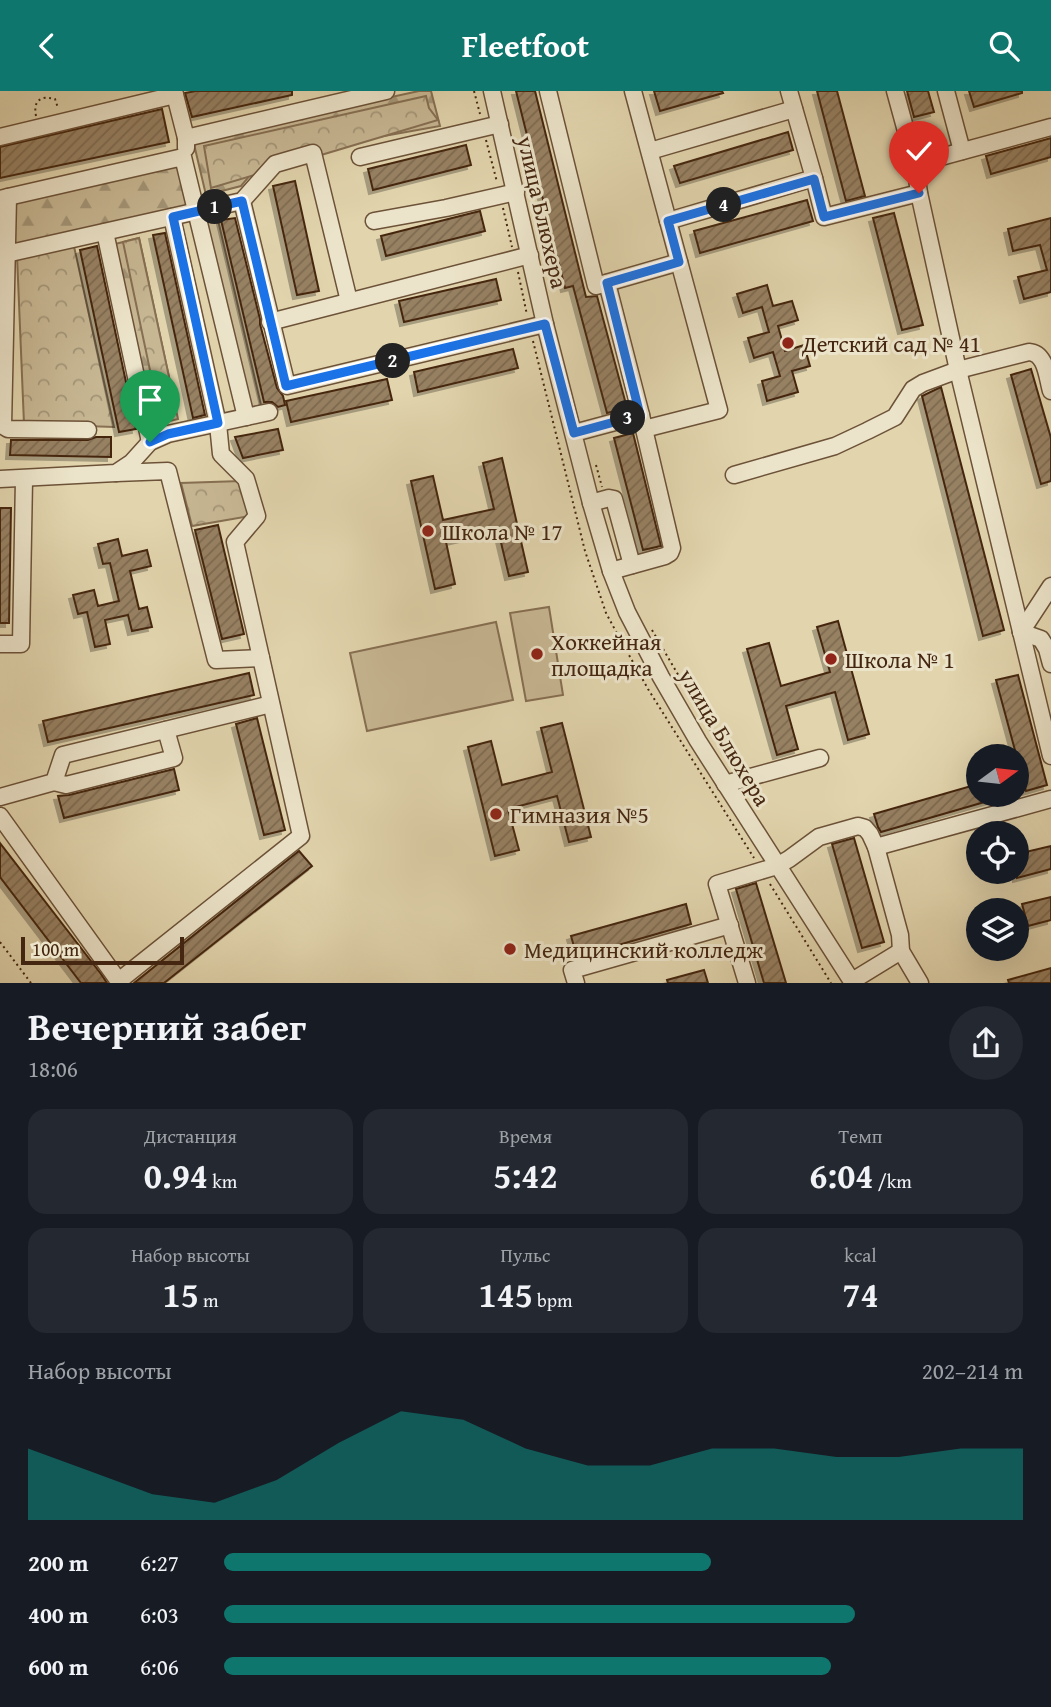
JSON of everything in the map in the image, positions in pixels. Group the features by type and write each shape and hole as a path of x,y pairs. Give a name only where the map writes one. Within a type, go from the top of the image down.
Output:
{"street":[{"path":"186,138 386,91"},
{"name":"улица Блюхера","path":"492,91 545,324 591,503 611,571 627,612 661,677 725,784 853,982"},
{"path":"548,91 596,286 679,262"},
{"path":"574,433 719,410 633,91"},
{"path":"789,91 824,217 919,193"},
{"path":"895,91 915,164 958,370 1051,757"},
{"path":"946,91 962,151"},
{"path":"0,137 174,93 186,138 183,157 246,417"},
{"path":"650,151 794,109"},
{"path":"360,157 500,124"},
{"path":"915,164 1051,127"},
{"path":"6,254 242,201 275,164 313,153 349,301"},
{"path":"88,430 8,429 2,426 6,254 4,198 183,157"},
{"path":"668,221 814,179"},
{"path":"374,221 516,192"},
{"path":"242,201 286,386 545,324"},
{"path":"0,816 120,981 302,836 234,542 257,516 246,479 220,454 218,423 173,217"},
{"path":"105,232 150,442"},
{"path":"270,322 530,255"},
{"path":"607,283 672,548 670,553 664,556 611,571"},
{"path":"734,475 835,446 867,431 895,417 913,389 958,370 1035,352 1041,357 1051,391"},
{"path":"116,473 131,463 150,442 168,434 269,412"},
{"path":"0,479 168,471 216,660 261,658"},
{"path":"0,644 21,644 24,479"},
{"path":"591,503 614,499 632,565"},
{"path":"1021,632 1051,586"},
{"path":"1021,632 1041,639 1051,664"},
{"path":"54,782 64,755 271,704"},
{"path":"0,797 54,782 66,785 174,758 166,730"},
{"path":"725,784 820,758"},
{"path":"876,847 1051,799"},
{"path":"747,982 718,884 777,866 819,837 858,826 865,828 876,847 900,935 901,951 920,982"},
{"path":"576,982 572,970 730,925"},
{"path":"853,982 901,951"}],"path":[{"path":"39,95 40,100"},
{"path":"37,117 34,107 36,103 52,97 59,112"},
{"path":"0,942 31,982"}],"green space":[{"path":"419,91 431,91 440,126 306,150 268,154 241,186 206,195 193,140"},
{"path":"426,96 429,108 438,120 211,188 204,146"},
{"path":"180,162 192,209 10,249 12,200"},
{"path":"218,220 261,405 249,409 202,222"},
{"path":"139,238 178,419 154,425 115,244"},
{"path":"139,238 176,409 159,413 123,242"},
{"path":"73,242 114,427 24,424 17,255"},
{"path":"241,481 250,516 192,526 181,483"},
{"name":"Хоккейная площадка","path":"549,607 563,695 526,701 510,613"},
{"path":"496,622 513,700 367,731 350,653"}],"building":[{"path":"292,91 292,95 192,117 185,93"},
{"path":"516,91 535,91 586,297 597,296 627,408 607,413 573,286 565,288"},
{"path":"654,91 722,91 723,93 660,111"},
{"path":"817,91 837,91 865,196 846,201"},
{"path":"907,91 928,91 934,112 914,117"},
{"path":"969,91 1022,91 1022,93 974,107"},
{"path":"162,109 169,142 0,178 0,147"},
{"path":"788,132 793,150 680,183 674,166"},
{"path":"1051,138 1051,157 991,174 986,156"},
{"path":"466,145 471,165 373,190 368,169"},
{"path":"295,181 319,291 297,295 273,186"},
{"path":"807,200 813,221 700,253 694,231"},
{"path":"480,211 485,231 386,256 381,236"},
{"path":"894,213 923,325 902,330 873,218"},
{"path":"235,218 277,388 283,396 285,405 278,407 272,402 264,402 221,220"},
{"path":"1051,218 1051,292 1024,299 1018,277 1047,270 1040,245 1013,251 1008,229"},
{"path":"165,233 205,415 193,418 153,235"},
{"path":"97,246 136,429 119,432 80,250"},
{"path":"496,279 501,300 404,322 399,301"},
{"path":"767,285 773,306 792,301 798,320 778,326 785,351 804,345 810,366 792,371 798,392 767,401 762,381 780,376 773,352 754,358 748,338 769,332 762,307 743,313 737,294"},
{"path":"513,349 518,368 418,392 414,372"},
{"path":"1031,369 1051,438 1051,481 1041,484 1011,375"},
{"path":"387,379 392,400 291,422 286,401"},
{"path":"941,387 1004,630 983,636 922,396"},
{"path":"278,429 283,450 243,458 235,437"},
{"path":"633,433 661,546 643,550 614,438"},
{"path":"111,437 111,457 10,455 11,440 88,440"},
{"path":"502,458 528,572 509,576 498,530 446,542 455,584 435,589 411,481 433,476 443,520 494,509 483,463"},
{"path":"0,508 11,508 9,623 0,623"},
{"path":"218,525 244,634 222,639 195,530"},
{"path":"118,539 122,556 147,550 151,566 130,571 139,609 147,607 152,627 132,631 128,615 105,620 110,644 95,647 87,612 78,614 73,595 94,590 98,606 119,601 110,563 103,564 98,544"},
{"path":"838,621 869,734 848,740 835,692 786,706 798,749 777,755 747,649 769,643 781,686 830,672 817,627"},
{"path":"249,673 254,695 48,742 43,721"},
{"path":"1018,675 1047,785 1029,790 1029,744 1013,744 996,680"},
{"path":"257,718 285,830 264,835 236,724"},
{"path":"562,723 591,837 569,842 557,796 508,809 519,850 495,856 468,747 491,741 502,785 552,772 541,728"},
{"path":"174,769 179,790 64,818 58,796"},
{"path":"966,787 967,807 881,832 874,814"},
{"path":"854,838 884,942 862,948 832,844"},
{"path":"0,843 107,983 81,983 0,877"},
{"path":"1051,846 1051,869 1029,875 1029,851"},
{"path":"299,851 312,866 164,983 134,983"},
{"path":"756,883 786,983 764,983 736,889"},
{"path":"1051,897 1051,920 1029,926 1029,902"},
{"path":"686,904 691,924 577,957 571,936"},
{"path":"1051,968 1051,983 1009,983 1008,980"},
{"path":"704,970 708,983 668,983 667,980"}],"place":[{"name":"Детский сад № 41","path":"788,343"},
{"name":"Школа № 17","path":"428,531"},
{"name":"Хоккейная площадка","path":"537,654"},
{"name":"Школа № 1","path":"831,659"},
{"name":"Гимназия №5","path":"496,814"},
{"name":"Медицинский колледж","path":"510,949"}],"route":[{"path":"150,442 168,434 218,423 173,217 242,201 286,386 545,324 574,433 640,415 607,283 679,262 668,221 814,179 824,217 919,193"}]}
